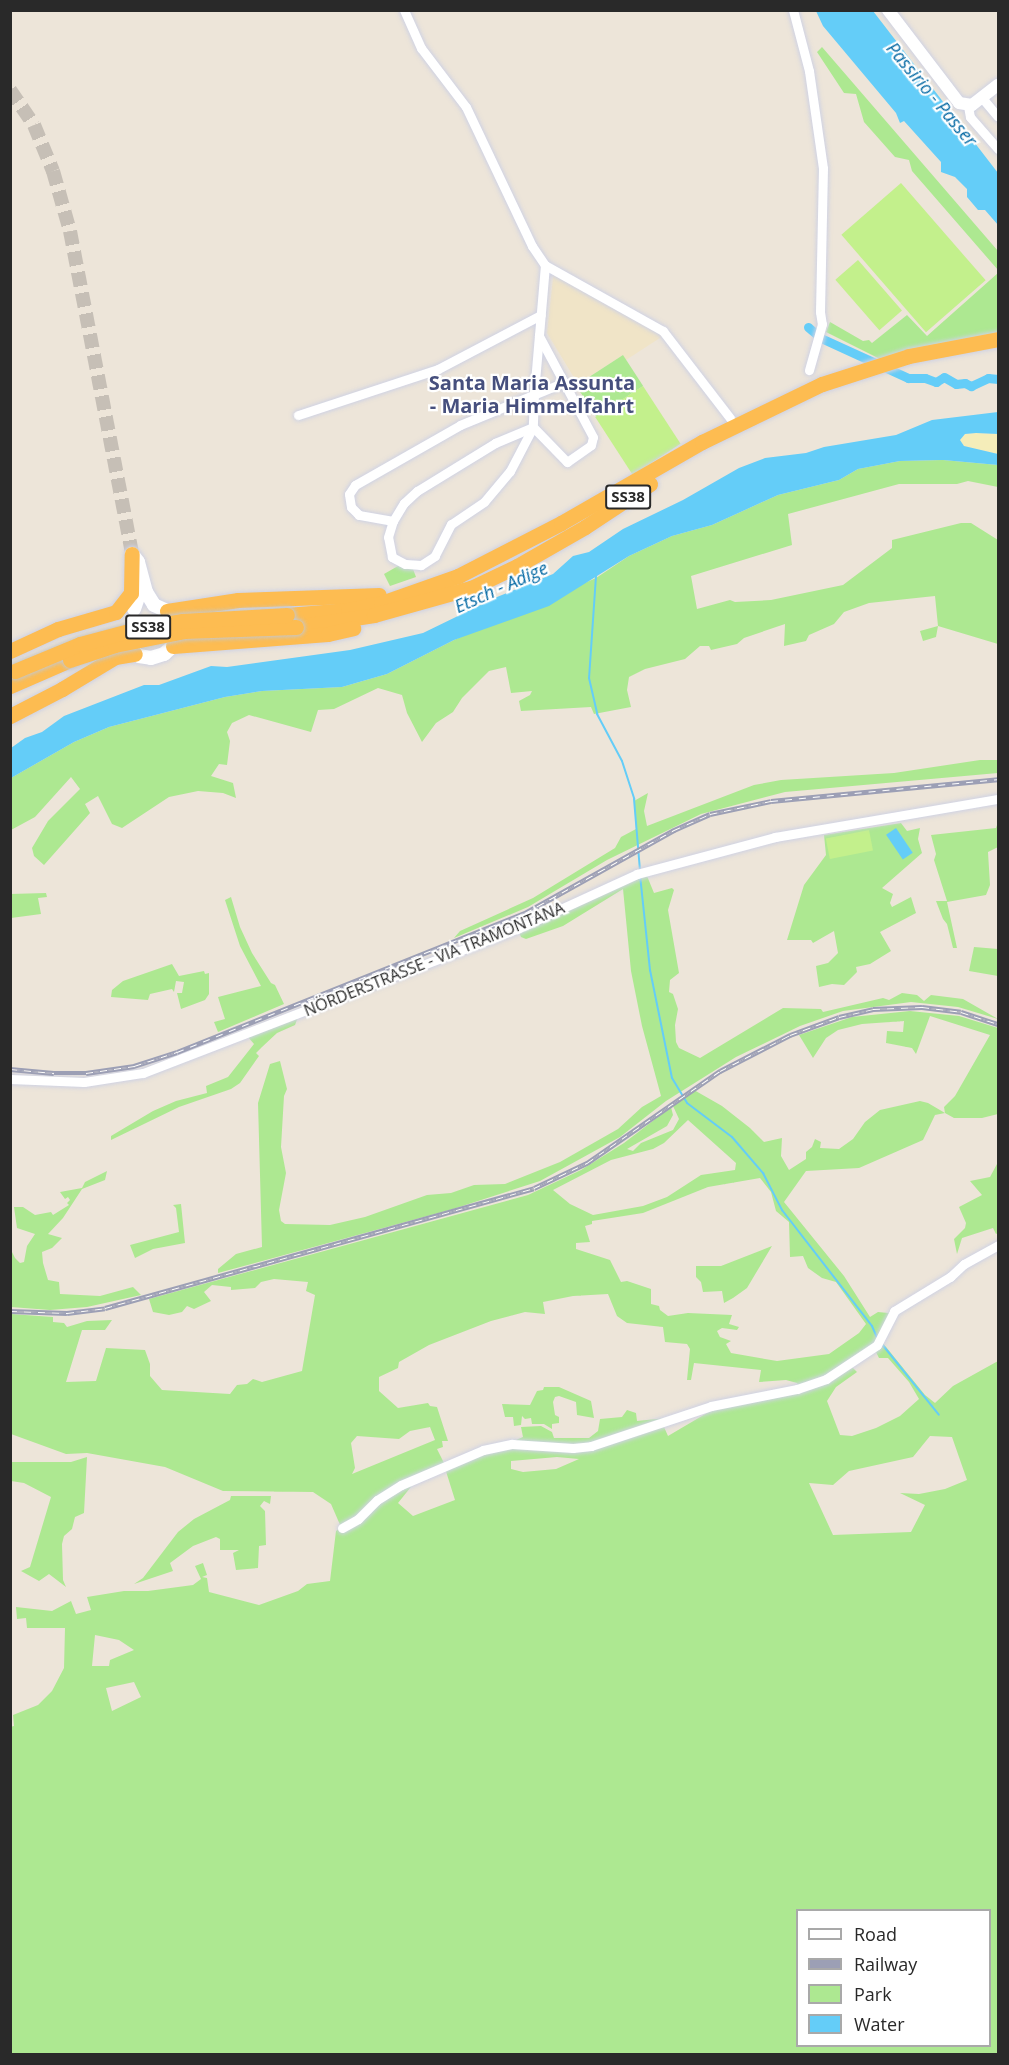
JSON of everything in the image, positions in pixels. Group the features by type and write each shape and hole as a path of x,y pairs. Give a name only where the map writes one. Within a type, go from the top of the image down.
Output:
{"highway":[{"name":"SS38","path":"13,672 80,644 144,627 182,621 291,621 381,603 418,591 505,554 702,442 823,388 909,356 999,339"},
{"name":"SS38","path":"10,686 70,660 115,645 184,631 374,615 432,601 471,588 517,566 585,527 634,493 823,388 912,364 999,348"},
{"path":"10,651 58,629 108,617 126,604 131,593 132,554"},
{"path":"160,608 238,600 348,598 418,591"},
{"path":"172,646 328,634 414,612 432,601"},
{"path":"75,625 111,625 130,615"},
{"path":"10,716 62,689 115,657 132,650"}],"main road":[{"path":"130,615 160,608 146,592 138,562 132,554"},
{"path":"130,615 140,592 132,554"},
{"path":"132,650 146,658 165,654 172,646"}],"street":[{"path":"404,10 421,48 466,107 532,246 545,265 663,331 730,418"},
{"path":"793,10 813,92 823,168 819,312 822,324 809,370"},
{"path":"888,10 955,100 968,106"},
{"path":"968,106 982,99 999,85"},
{"path":"982,99 999,117"},
{"path":"968,106 970,117 999,149"},
{"path":"533,427 495,443 417,491 404,503 393,521 388,537 392,557 405,564 421,565 435,556 451,524 484,502 510,471 533,427 545,265"},
{"path":"298,415 438,369 541,315"},
{"path":"533,427 567,462 591,446 593,437 539,336"},
{"path":"393,521 359,514 351,507 349,494 355,485 460,425 565,382"},
{"name":"NÖRDERSTRASSE - VIA TRAMONTANA","path":"10,1078 40,1082 101,1081 143,1073 174,1063 517,929 641,873 775,837 999,799"},
{"path":"342,1528 358,1519 378,1500 401,1485 483,1450 512,1444 573,1448 591,1446 711,1406 797,1389 826,1379 877,1346 894,1311 950,1277 964,1264 999,1245"}],"shaded area":[{"path":"554,269 666,334 626,360 623,355 578,384 547,333"}],"green space":[{"path":"822,47 998,251 998,270 912,171 909,160 895,157 864,122 856,94 844,93 817,52"},
{"path":"901,183 986,280 926,332 841,235"},
{"path":"858,260 902,311 879,330 835,280"},
{"path":"998,273 998,334 880,359 826,332 830,322 863,341 869,340 872,343 907,315 927,336"},
{"path":"623,355 643,386 596,417 576,385"},
{"path":"643,386 681,444 633,475 595,417"},
{"path":"943,460 998,465 998,487 968,481 957,484 899,484 788,514 792,545 691,576 697,609 730,600 735,602 771,600 843,585 892,548 892,540 961,523 971,523 998,540 998,644 938,626 935,596 869,603 844,612 834,624 809,635 806,641 784,646 785,624 744,638 737,644 711,650 709,646 700,646 685,659 645,669 629,677 627,690 631,707 594,714 591,707 521,711 519,701 530,695 532,691 511,693 506,667 489,671 462,698 453,712 436,723 422,742 407,713 402,695 378,688 334,709 318,710 311,732 249,715 232,723 227,732 230,741 227,765 219,764 211,776 233,783 236,798 223,793 198,791 169,797 122,828 112,824 98,796 85,804 90,813 44,865 34,856 32,848 48,821 80,789 71,777 35,817 11,830 11,778 74,742 109,727 225,697 262,691 342,687 387,674 454,640 596,578 629,556 672,536 712,525 778,495 839,480 858,469 900,461"},
{"path":"398,566 413,569 416,577 390,586 384,574"},
{"path":"938,626 936,637 923,641 920,631"},
{"path":"980,760 998,760 998,773 785,792 701,814 607,860 528,907 454,938 460,931 533,898 615,848 621,837 636,829 634,801 648,793 644,811 647,826 754,785 781,780 894,773"},
{"path":"998,822 998,847 988,852 990,885 986,895 947,902 957,948 953,948 947,924 936,901 947,901 934,860 936,854 931,835 996,828"},
{"path":"901,823 907,831 920,828 918,839 922,853 882,888 893,894 890,903 892,907 911,897 916,913 880,932 891,951 870,964 856,967 857,972 844,985 832,984 819,987 816,966 828,963 838,953 834,931 813,943 811,940 787,940 804,885 826,855 824,835"},
{"path":"869,830 873,851 830,859 826,838"},
{"path":"647,876 654,893 672,888 674,890 668,910 679,973 670,980 669,992 673,994 678,1009 675,1025 676,1042 679,1048 700,1058 783,1008 821,1009 823,1012 883,998 889,1000 902,993 917,995 924,1001 931,995 963,999 998,1019 958,1007 911,1002 843,1011 800,1026 736,1057 666,1101 620,1137 540,1181 453,1209 218,1273 218,1269 236,1254 262,1247 258,1103 270,1064 280,1061 287,1089 284,1096 281,1147 286,1173 279,1210 281,1221 285,1224 330,1225 365,1217 427,1195 451,1193 474,1185 505,1184 560,1162 618,1129 642,1107 661,1096 642,1026 631,971 623,889 563,926 526,939 521,937 519,932 636,878"},
{"path":"46,893 47,897 38,898 41,914 11,918 10,894"},
{"path":"231,897 240,927 252,953 271,983 275,985 284,1004 218,1032 214,1022 225,1019 218,997 261,986 240,946 225,900"},
{"path":"974,947 998,949 998,976 969,971"},
{"path":"172,964 179,976 204,971 205,974 209,973 209,994 205,1000 181,1009 177,993 182,993 184,982 176,981 174,992 172,989 150,994 148,1000 111,997 112,990 123,981"},
{"path":"910,1011 959,1016 998,1028 998,1114 982,1118 954,1118 945,1113 944,1107 955,1096 990,1035 930,1016 916,1054 912,1048 886,1043 887,1031 903,1032 904,1021 862,1024 838,1030 826,1038 813,1058 799,1035 852,1017"},
{"path":"298,1017 295,1025 277,1033 256,1053 259,1056 240,1083 231,1089 179,1107 111,1140 111,1136 153,1111 176,1101 207,1093 206,1086 228,1077 254,1044 248,1037"},
{"path":"694,1090 722,1106 764,1142 782,1138 781,1156 789,1170 806,1159 806,1152 812,1147 815,1139 821,1142 820,1148 839,1149 853,1139 865,1122 880,1110 920,1101 945,1113 935,1115 923,1140 859,1168 806,1171 784,1202 844,1276 870,1317 878,1312 898,1314 882,1342 925,1395 935,1403 953,1386 998,1361 998,2054 11,2054 10,1727 14,1726 13,1715 38,1705 52,1691 64,1668 65,1628 27,1628 26,1618 17,1619 16,1607 52,1611 71,1601 76,1614 91,1610 87,1597 193,1585 201,1579 195,1566 203,1563 207,1575 202,1577 207,1578 209,1592 259,1605 298,1591 307,1584 330,1581 336,1531 341,1527 331,1504 313,1492 223,1491 165,1467 87,1453 66,1454 11,1434 11,1314 53,1317 53,1322 64,1323 67,1327 87,1321 112,1320 105,1330 82,1330 66,1382 96,1381 106,1348 145,1350 150,1364 150,1376 162,1390 230,1394 237,1385 247,1384 253,1379 262,1382 302,1371 315,1295 306,1291 308,1282 274,1279 261,1282 255,1288 231,1290 231,1287 212,1285 204,1292 211,1301 194,1309 187,1306 182,1312 169,1315 153,1312 149,1299 528,1195 581,1170 624,1143 671,1107 673,1115 667,1126 627,1149 633,1151 641,1143 673,1130 679,1119 673,1106","holes":["688,1120 736,1163 735,1170 701,1175 667,1197 643,1206 593,1215 570,1204 553,1190 611,1160 653,1149 664,1143","760,1178 771,1192 776,1211 789,1222 790,1257 803,1256 808,1268 822,1278 836,1282 866,1324 859,1333 829,1354 777,1361 731,1353 726,1344 731,1341 720,1337 717,1331 722,1328 737,1330 739,1327 729,1324 732,1315 688,1313 668,1316 660,1310 659,1306 651,1304 651,1289 627,1281 621,1282 610,1260 576,1249 576,1243 590,1242 585,1226 592,1224 592,1221 643,1213 708,1187","608,1294 617,1316 627,1323 663,1327 665,1342 687,1344 690,1349 687,1380 691,1380 694,1363 761,1370 759,1382 786,1380 797,1383 800,1388 826,1380 824,1385 712,1410 668,1436 664,1427 594,1448 676,1417 637,1421 636,1413 627,1410 622,1417 600,1419 598,1431 589,1438 554,1438 552,1432 541,1426 521,1427 523,1437 445,1465 437,1449 443,1447 442,1441 448,1441 437,1407 430,1406 428,1403 398,1408 379,1391 379,1377 398,1368 399,1362 429,1345 491,1321 525,1312 545,1314 543,1302 573,1296","877,1346 876,1352 879,1358 888,1358 909,1382 919,1399 900,1416 876,1428 852,1436 840,1435 827,1401 836,1387 857,1372 850,1365","430,1427 435,1440 352,1474 355,1468 351,1443 357,1436 399,1439 410,1431","930,1436 952,1437 967,1480 945,1489 919,1494 900,1493 925,1505 911,1532 833,1535 809,1483 833,1485 849,1471 913,1457","557,1457 579,1459 556,1469 523,1472 511,1469 511,1461","444,1465 455,1500 413,1516 398,1503 414,1483","95,1635 119,1640 134,1650 110,1660 109,1666 92,1666","134,1682 141,1697 112,1711 106,1688"]},
{"path":"997,1142 998,1233 996,1234 993,1228 962,1238 957,1254 954,1239 965,1228 966,1223 959,1207 982,1195 970,1181 990,1177 997,1164"},
{"path":"107,1171 105,1180 82,1189 63,1218 48,1234 62,1238 52,1248 42,1252 43,1263 48,1280 59,1282 60,1294 100,1296 133,1287 141,1295 87,1307 50,1310 11,1307 11,1250 20,1263 24,1262 27,1246 35,1234 17,1228 14,1207 23,1207 35,1215 51,1212 53,1215 69,1205 68,1197 65,1199 60,1192 82,1188 85,1182"},
{"path":"181,1204 185,1243 153,1249 135,1258 130,1245 179,1232 176,1208 173,1205"},
{"path":"772,1246 747,1288 733,1298 724,1303 722,1291 703,1292 701,1282 696,1277 696,1266 721,1266"},
{"path":"544,1387 559,1387 591,1401 594,1418 577,1415 576,1402 559,1396 555,1397 553,1402 559,1423 552,1424 552,1429 544,1424 532,1424 531,1418 525,1419 522,1416 521,1425 514,1426 513,1417 505,1417 502,1404 530,1405 537,1391 543,1390"},
{"path":"87,1457 84,1513 75,1517 72,1529 64,1536 62,1544 63,1580 66,1587 49,1574 39,1581 21,1571 30,1567 51,1497 24,1483 11,1481 11,1462 71,1462"},
{"path":"231,1496 271,1496 270,1504 264,1501 260,1506 265,1511 266,1545 259,1546 258,1568 236,1570 233,1553 239,1550 220,1550 220,1539 216,1537 193,1546 170,1563 173,1571 134,1584 143,1578 178,1532 194,1519 230,1500"}],"sand":[{"path":"965,434 998,434 998,454 964,446 960,440"}],"water":[{"name":"Passirio - Passer","path":"816,11 873,11 998,173 998,225 985,210 978,210 967,197 967,189 955,177 941,172 941,162 904,121 900,123 896,113 823,26"},
{"path":"998,412 998,434 965,434 960,440 964,446 998,454 998,465 943,460 900,461 858,469 839,480 778,495 712,525 672,536 629,556 549,606 454,640 387,674 342,687 262,691 225,697 109,727 74,742 11,778 11,748 25,738 42,732 64,716 144,685 159,685 211,666 227,667 350,650 423,633 497,597 553,574 573,556 589,552 623,529 683,500 739,468 765,458 806,453 824,447 896,435 932,420"},
{"path":"896,828 913,853 903,860 886,835"}],"waterway":[{"path":"808,327 816,334"},
{"path":"823,339 908,378 925,378 936,382 944,377 956,384 965,383 971,386 988,378 998,379"},
{"path":"596,576 589,678 597,714 622,761 634,799 640,870"},
{"path":"640,875 650,970 672,1078 687,1103 732,1137 763,1173 782,1210 872,1326 877,1338"},
{"path":"881,1343 939,1415"}],"tunnel":[{"path":"10,90 34,125 53,171 70,231 132,554"}],"railway":[{"path":"10,1069 86,1073 134,1066 177,1052 525,913 674,830 710,814 771,801 998,779"},
{"path":"10,1311 67,1313 105,1308 534,1188 587,1163 720,1071 790,1035 839,1017 873,1009 922,1007 961,1012 998,1024"}],"district":[{"name":"Santa Maria Assunta - Maria Himmelfahrt","path":"532,394"}],"water label":[{"name":"Etsch - Adige","path":"501,587"}]}
